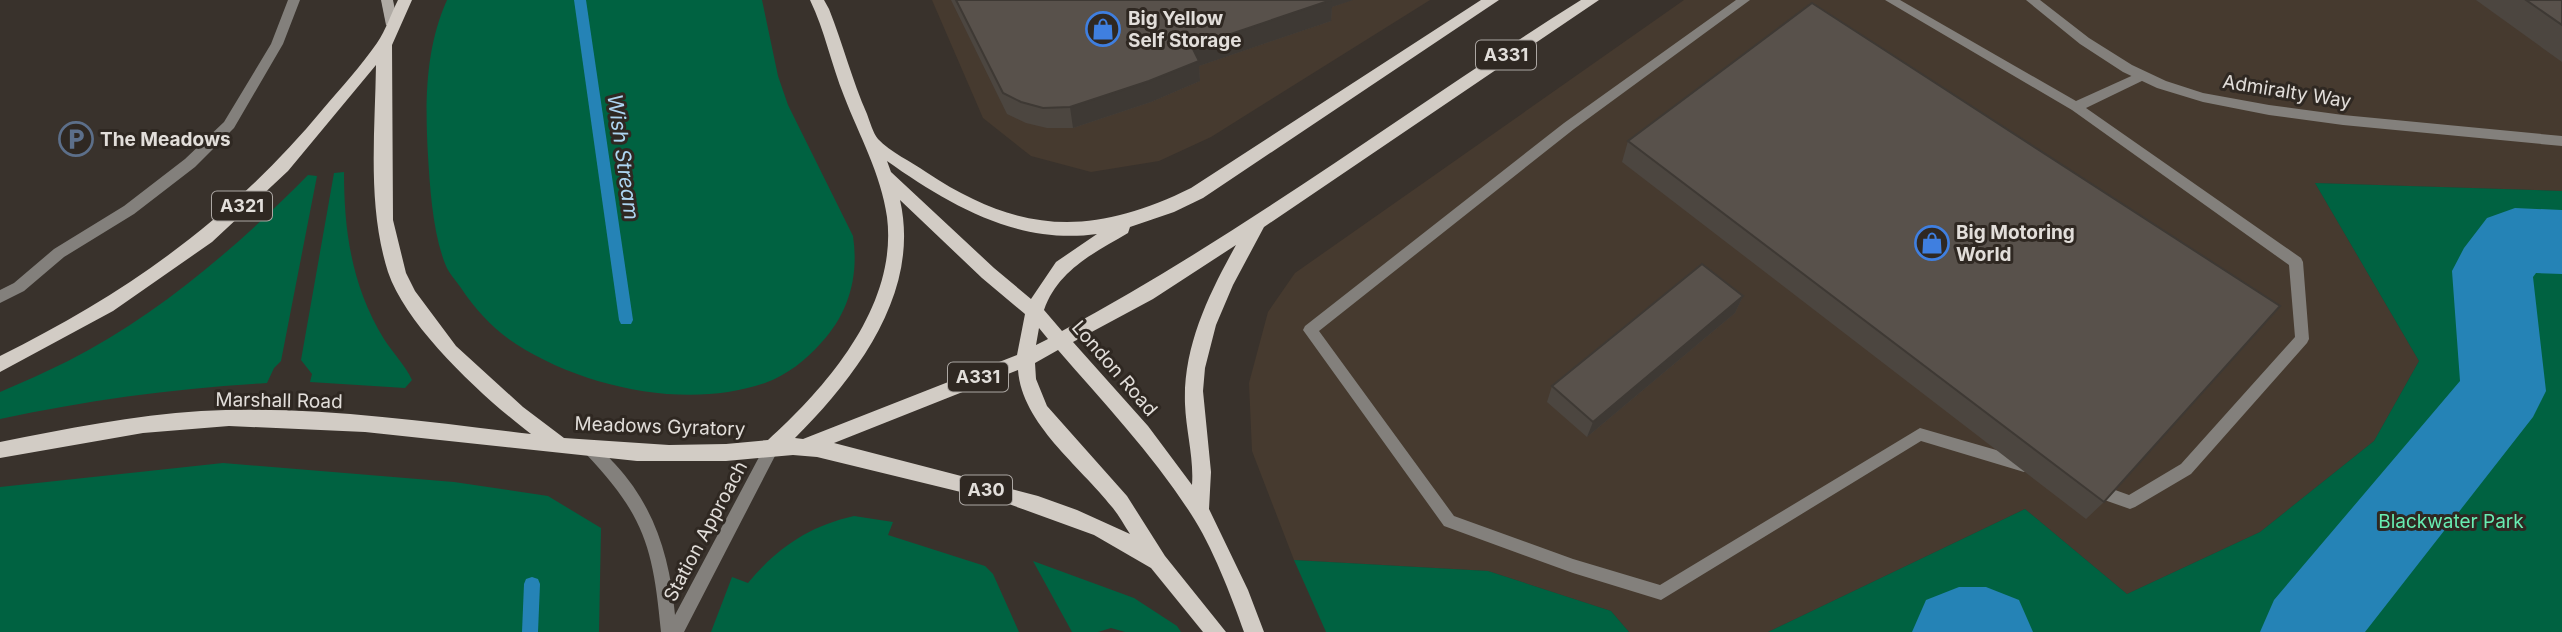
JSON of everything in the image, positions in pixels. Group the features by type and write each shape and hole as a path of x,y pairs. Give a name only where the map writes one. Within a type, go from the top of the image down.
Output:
{"main road":[{"name":"Meadows Gyratory","path":"405,0 384,45 383,185 386,220 397,273 409,296 450,351 517,413 558,444 591,449 716,453 771,449 799,425 857,349 883,308 897,263 895,215 885,176 835,54 820,3"},
{"name":"A331","path":"871,142 970,205 1012,222 1055,229 1131,223 1163,211 1197,193 1492,0"},
{"name":"A331","path":"803,447 1026,359 1175,277 1489,65 1592,0"},
{"name":"A321","path":"0,364 100,312 180,260 274,176 384,45"},
{"name":"London Road","path":"885,176 998,282 1035,312 1141,432 1199,509 1241,597 1254,632"},
{"path":"1199,509 1202,473 1194,392 1201,342 1219,295 1258,222"},
{"path":"1131,223 1056,273 1035,312 1026,359 1027,383 1032,400 1120,502 1158,562"},
{"name":"Marshall Road","path":"0,450 142,425 229,418 325,419 558,444"},
{"name":"A30","path":"771,449 803,447 948,479 1092,524 1128,541 1158,562 1216,632"}],"street":[{"path":"0,297 19,286 59,253 129,210 190,163 229,125 277,44 294,0"},
{"path":"387,0 392,25"},
{"path":"1744,0 1569,126 1310,330 1449,521 1573,566 1661,593 1920,434 2045,472"},
{"path":"1891,0 2076,107 2296,262 2302,339 2186,469 2130,502 2081,484"},
{"name":"Admiralty Way","path":"2032,0 2101,51 2142,76 2209,98 2276,111 2361,122 2562,141"},
{"path":"2076,107 2142,76"},
{"name":"Station Approach","path":"591,449 634,495 647,519 657,551 672,632"},
{"name":"Station Approach","path":"672,632 771,449"}],"shaded area":[{"path":"932,0 1430,0 1211,137 1159,161 1091,172 1031,156 983,118"},
{"path":"1684,0 2562,0 2562,191 2315,183 2419,361 2374,441 2260,532 2127,594 2025,509 1768,632 1629,632 1611,611 1488,571 1294,560 1252,451 1249,383 1268,312 1295,273"}],"green space":[{"path":"447,0 762,0 778,76 788,105 853,236 854,265 850,293 839,319 815,349 788,371 765,383 735,391 670,394 604,383 573,372 516,344 493,326 472,304 447,269 433,212 427,136 428,76 434,38"},
{"path":"344,172 348,237 357,279 373,319 412,380 405,388 310,382 312,374 301,360 334,173"},
{"path":"308,175 317,176 281,361 274,368 267,383 133,396 0,419 0,392 101,343 165,301 225,253"},
{"name":"Blackwater Park","path":"2315,183 2562,191 2562,632 1768,632 2025,509 2127,594 2260,532 2374,441 2419,361"},
{"path":"223,463 454,482 548,496 601,528 599,632 0,632 0,487"},
{"path":"854,516 893,522 888,535 985,566 993,574 1019,632 711,632 732,577 748,583 770,559 795,540 808,532"},
{"path":"1294,560 1488,571 1611,611 1629,632 1326,632"},
{"path":"1033,561 1134,598 1177,626 1181,632 1125,632 1111,628 1098,632 1072,632"}],"building":[{"path":"956,0 1331,0 1192,47 1199,61 1149,81 1070,107 1043,108 1021,102 1003,93"},
{"path":"2526,0 2562,0 2562,25"},
{"name":"Big Motoring World","path":"1812,3 2280,306 2104,502 1628,141"},
{"path":"1702,264 1743,296 1593,422 1552,386"}],"waterway":[{"name":"Wish Stream","path":"580,0 626,320"},
{"path":"2307,632 2503,391 2492,271 2515,240 2562,242"},
{"name":"Wish Stream","path":"530,632 532,584"},
{"path":"1959,632 1986,632"}],"place":[{"name":"Big Yellow Self Storage","path":"1103,29"},
{"name":"The Meadows","path":"76,139"},
{"name":"Big Motoring World","path":"1932,243"}]}
